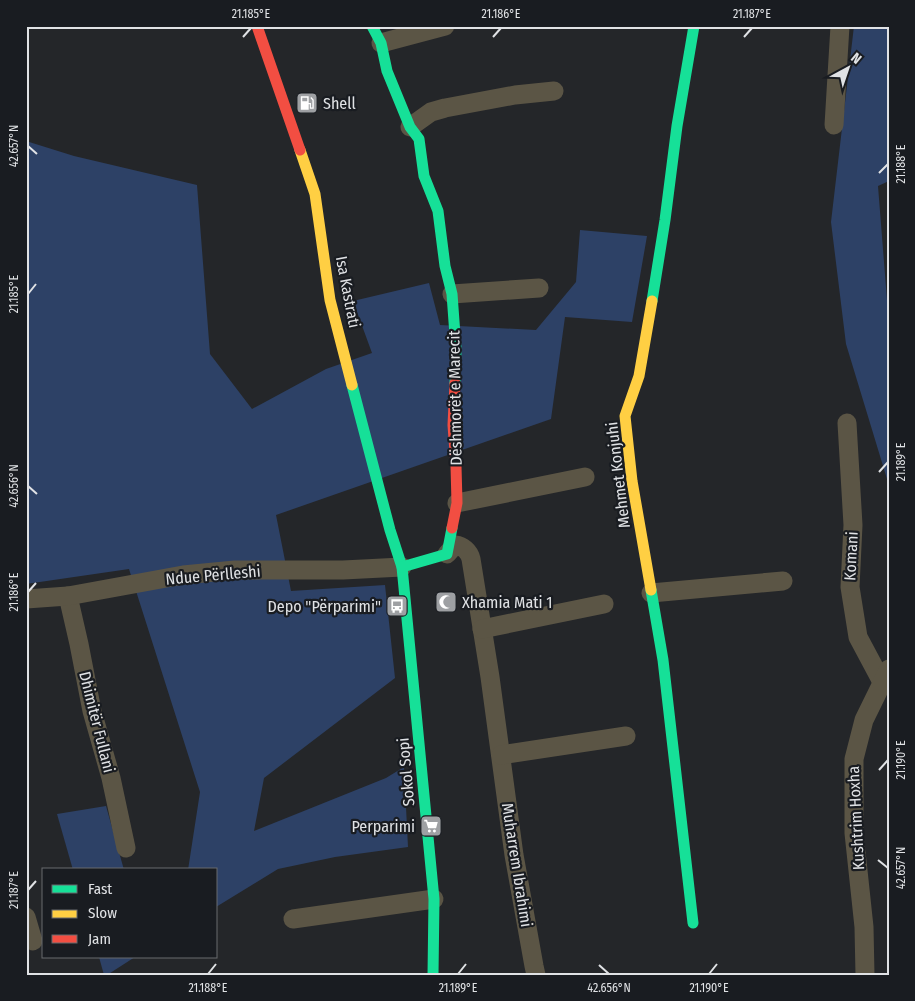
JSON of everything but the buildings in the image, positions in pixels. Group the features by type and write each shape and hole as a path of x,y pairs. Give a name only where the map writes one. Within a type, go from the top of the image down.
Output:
{"street":[{"name":"Isa Kastrati","path":"257,26 315,194 330,300 390,530 402,567"},
{"name":"Dëshmorët e Marecit","path":"372,26 381,44 387,71 410,128 419,139 424,176 438,211 445,266 452,294 456,349 453,424 457,503 447,554"},
{"path":"381,44 445,26"},
{"name":"Mehmet Konjuhi","path":"693,923 663,660 632,481 625,416 639,376 694,26"},
{"path":"834,124 840,26"},
{"path":"410,128 431,112 445,108 515,95 554,91"},
{"path":"452,294 539,288"},
{"name":"Komani","path":"847,422 853,525 850,587 858,637 886,675"},
{"path":"457,503 585,477"},
{"name":"Muharrem Ibrahimi","path":"447,554 455,545 462,547 469,553 471,559 501,755 514,855 536,975"},
{"path":"402,567 447,554"},
{"name":"Ndue Përlleshi","path":"26,599 68,596 183,575 235,570 344,570 402,567"},
{"name":"Sokol Sopi","path":"402,567 434,899 433,975"},
{"path":"651,593 783,581"},
{"name":"Dhimitër Fullani","path":"68,596 92,712 111,778 126,848"},
{"path":"482,629 604,604"},
{"name":"Kushtrim Hoxha","path":"864,975 864,927 854,833 854,759 864,720 886,675"},
{"path":"501,755 626,736"},
{"path":"293,919 434,899"},
{"path":"26,917 33,941"}],"shaded area":[{"path":"854,26 889,26 889,181 878,186 887,300 889,300 889,489 846,344 831,222"},
{"path":"26,141 74,156 197,185 210,354 252,409 326,369 372,353 353,301 429,283 440,325 536,330 576,282 580,230 647,236 632,322 565,317 551,419 276,515 291,591 385,585 395,678 264,778 254,831 386,778 404,767 408,847 335,857 278,869 218,906 218,868 188,868 200,792 129,569 26,584"},
{"path":"106,806 123,868 72,868 57,814"},
{"path":"99,958 133,958 107,975 104,975"}],"traffic: fast":[{"path":"372,26 381,43 387,71 410,127 419,139 424,176 438,211 445,266 452,294 456,349 455,383"},
{"path":"652,301 677,126 694,26"},
{"path":"352,385 390,530 402,567 434,899 433,975"},
{"path":"402,567 447,554 452,528"},
{"path":"651,590 663,660 693,923"}],"traffic: slow":[{"path":"300,150 315,194 330,300 352,385"},
{"path":"651,590 632,481 625,416 639,376 652,301"}],"traffic: jam":[{"path":"257,26 300,150"},
{"path":"452,528 457,503 453,425 455,383"}],"place":[{"name":"Shell","path":"307,103"},
{"name":"Xhamia Mati 1","path":"446,602"},
{"name":"Depo \"Përparimi\"","path":"397,606"},
{"name":"Perparimi","path":"431,826"}]}
